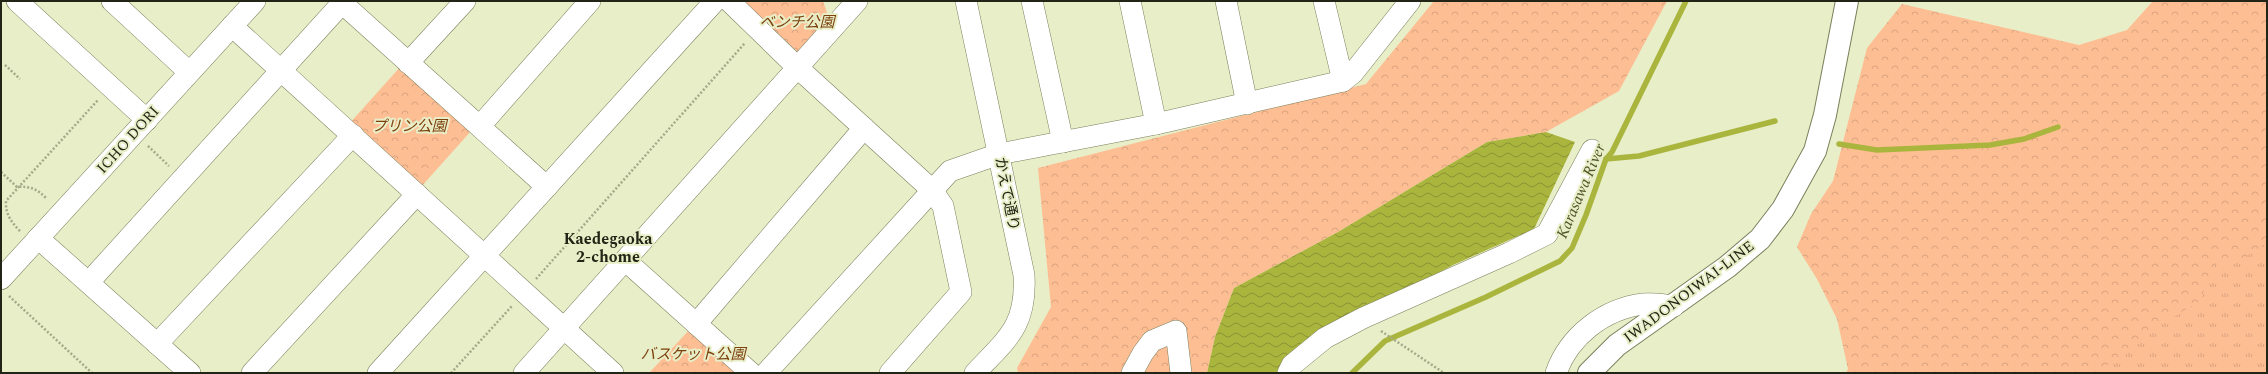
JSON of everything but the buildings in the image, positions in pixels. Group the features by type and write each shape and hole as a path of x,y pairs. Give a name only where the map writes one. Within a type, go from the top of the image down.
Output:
{"main road":[{"name":"IWADONOIWAI-LINE","path":"1589,373 1617,345 1650,320 1674,306 1727,267 1760,239 1783,209 1800,182 1815,151 1825,115 1847,1"}],"street":[{"path":"17,1 111,86 141,127"},
{"path":"112,1 190,72"},
{"name":"ICHO DORI","path":"3,286 30,236 141,127 255,1"},
{"path":"408,64 465,1"},
{"path":"480,126 590,1"},
{"path":"378,373 715,1"},
{"path":"728,1 798,68 932,190 943,206 961,292 890,373"},
{"path":"524,373 565,329 857,1"},
{"name":"かえで通り","path":"966,1 1024,275 1025,296 1020,317 997,363 975,373"},
{"path":"1032,1 1062,142"},
{"path":"1130,1 1156,124"},
{"path":"1226,1 1247,104"},
{"path":"1324,1 1343,81"},
{"path":"766,373 950,172 999,154 1156,124 1343,81 1353,73 1410,1"},
{"path":"89,282 343,2 408,64 480,126 547,187"},
{"path":"232,26 613,373"},
{"path":"696,324 864,128"},
{"path":"158,344 353,136"},
{"path":"1288,373 1292,365 1325,338 1371,323 1548,234 1592,150"},
{"path":"252,373 417,194"},
{"path":"30,236 89,282 190,373"},
{"path":"626,260 751,373"},
{"path":"1556,373 1574,342 1596,320 1620,309 1644,304 1674,306"},
{"path":"1132,373 1143,353 1152,341 1176,331 1181,373"}],"path":[{"path":"451,373 525,292 740,49 759,30"},
{"path":"5,65 20,80"},
{"path":"30,236 12,223 6,207 6,201 17,187 111,86"},
{"path":"141,127 171,167"},
{"path":"1,172 17,187 29,186 36,189 50,202"},
{"path":"3,286 92,373"},
{"path":"1371,323 1395,341 1444,373"}],"green space":[{"name":"ベンチ公園","path":"741,1 823,1 829,18 798,52"},
{"path":"1434,1 1667,1 1619,91 1546,132 1487,142 1338,232 1234,288 1215,337 1207,373 1018,373 1017,368 1051,307 1038,168 1366,84"},
{"path":"2153,1 2267,1 2267,243 2241,259 2215,264 2200,301 2160,325 2097,373 1846,373 1848,369 1837,319 1817,279 1797,247 1811,214 1833,181 1867,48 1902,4 2079,45 2127,30"},
{"name":"プリン公園","path":"401,66 472,130 420,188 349,124"},
{"path":"2267,157 2267,373 2027,373"},
{"name":"バスケット公園","path":"692,327 742,373 649,373"}],"water":[{"path":"1546,132 1575,142 1534,229 1453,265 1320,336 1281,373 1207,373 1215,337 1234,288 1338,232 1487,142"}],"waterway":[{"name":"Karasawa River","path":"1352,373 1385,341 1486,297 1560,261 1572,248 1586,215 1606,159 1612,152 1686,1"},
{"path":"1606,159 1639,156 1775,121"},
{"path":"1839,144 1877,150 1990,145 2024,139 2058,127"}],"district":[{"name":"Kaedegaoka 2-chome","path":"608,248"}]}
